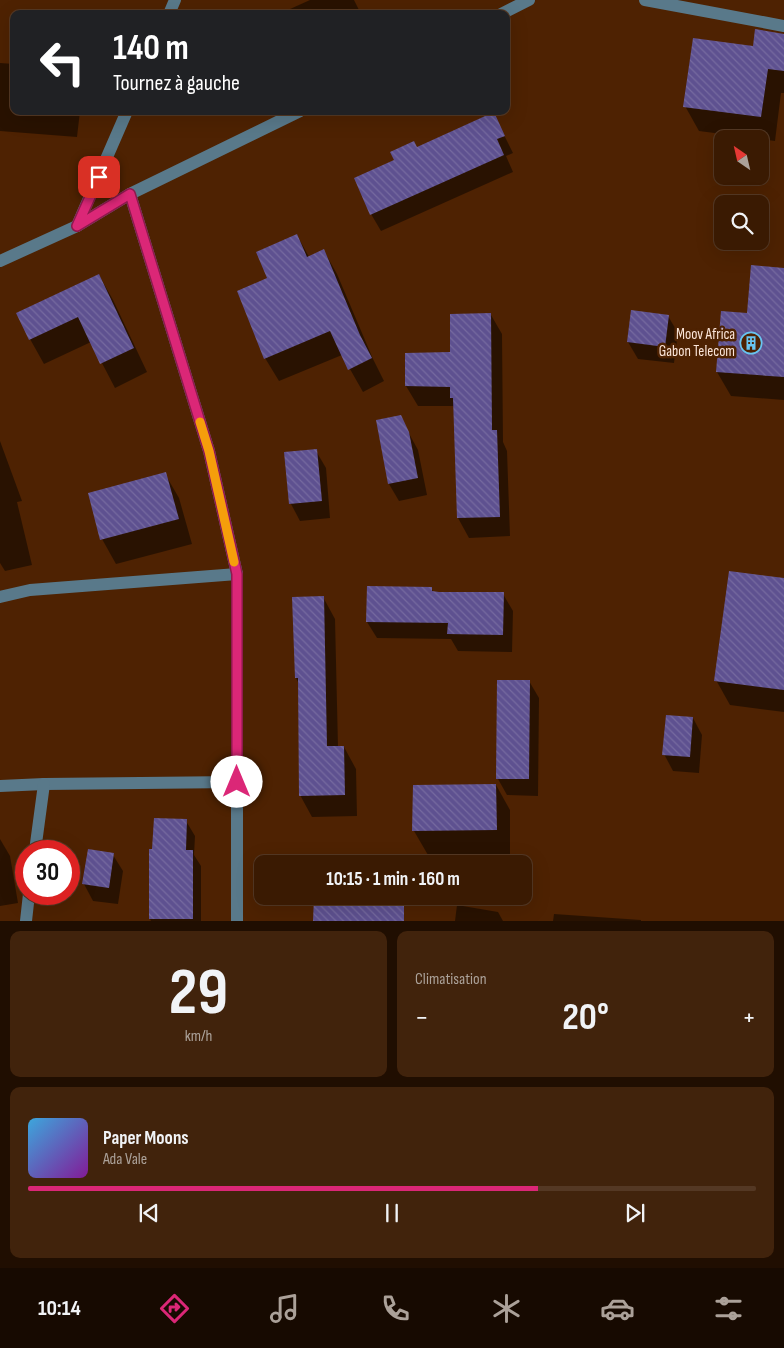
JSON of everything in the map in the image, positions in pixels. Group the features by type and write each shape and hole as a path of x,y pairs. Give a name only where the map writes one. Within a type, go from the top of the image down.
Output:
{"street":[{"path":"509,10 529,0"},
{"path":"645,0 784,26"},
{"path":"77,226 125,115"},
{"path":"0,261 77,226 130,194 292,115"},
{"path":"130,194 209,451 237,574 237,920"},
{"path":"0,597 30,590 237,574"},
{"path":"0,786 237,782"},
{"path":"36,840 44,784"},
{"path":"26,920 28,905"}],"building":[{"path":"755,29 784,34 784,71 768,69 761,117 683,107 693,38 753,46"},
{"path":"487,115 495,115 505,136 497,139 504,155 370,215 354,178 394,160 390,152 414,141 417,147"},
{"path":"297,234 307,257 324,249 360,335 372,358 348,370 330,331 264,359 237,291 267,278 256,252"},
{"name":"Moov Africa Gabon Telecom","path":"751,265 784,268 784,377 716,372 721,311 747,313"},
{"path":"99,274 134,348 100,364 78,317 29,340 16,313"},
{"path":"631,310 669,315 665,347 627,342"},
{"path":"491,313 492,430 497,430 500,517 457,518 453,398 450,398 450,387 405,386 405,353 450,352 450,314"},
{"path":"401,415 409,432 418,478 388,484 376,420"},
{"path":"317,449 322,501 289,504 284,452"},
{"path":"166,472 179,519 100,540 88,493"},
{"path":"729,571 784,578 784,690 714,681"},
{"path":"367,586 432,587 432,591 439,592 504,592 503,635 447,634 448,623 366,622"},
{"path":"324,596 327,746 344,746 345,795 299,796 298,678 295,678 292,597"},
{"path":"497,680 530,680 529,779 496,779"},
{"path":"666,715 693,717 690,757 662,755"},
{"path":"496,784 497,830 412,831 413,785"},
{"path":"154,818 187,819 186,850 193,850 193,919 149,919 149,849 152,849"},
{"path":"88,849 114,853 109,888 82,884"},
{"path":"314,905 404,905 404,921 313,921"}],"slow traffic":[{"path":"200,422 209,451 234,562"}],"place":[{"name":"Moov Africa Gabon Telecom","path":"751,343"}],"route":[{"path":"99,177 77,226 130,194 209,451 237,574 237,782"}]}
